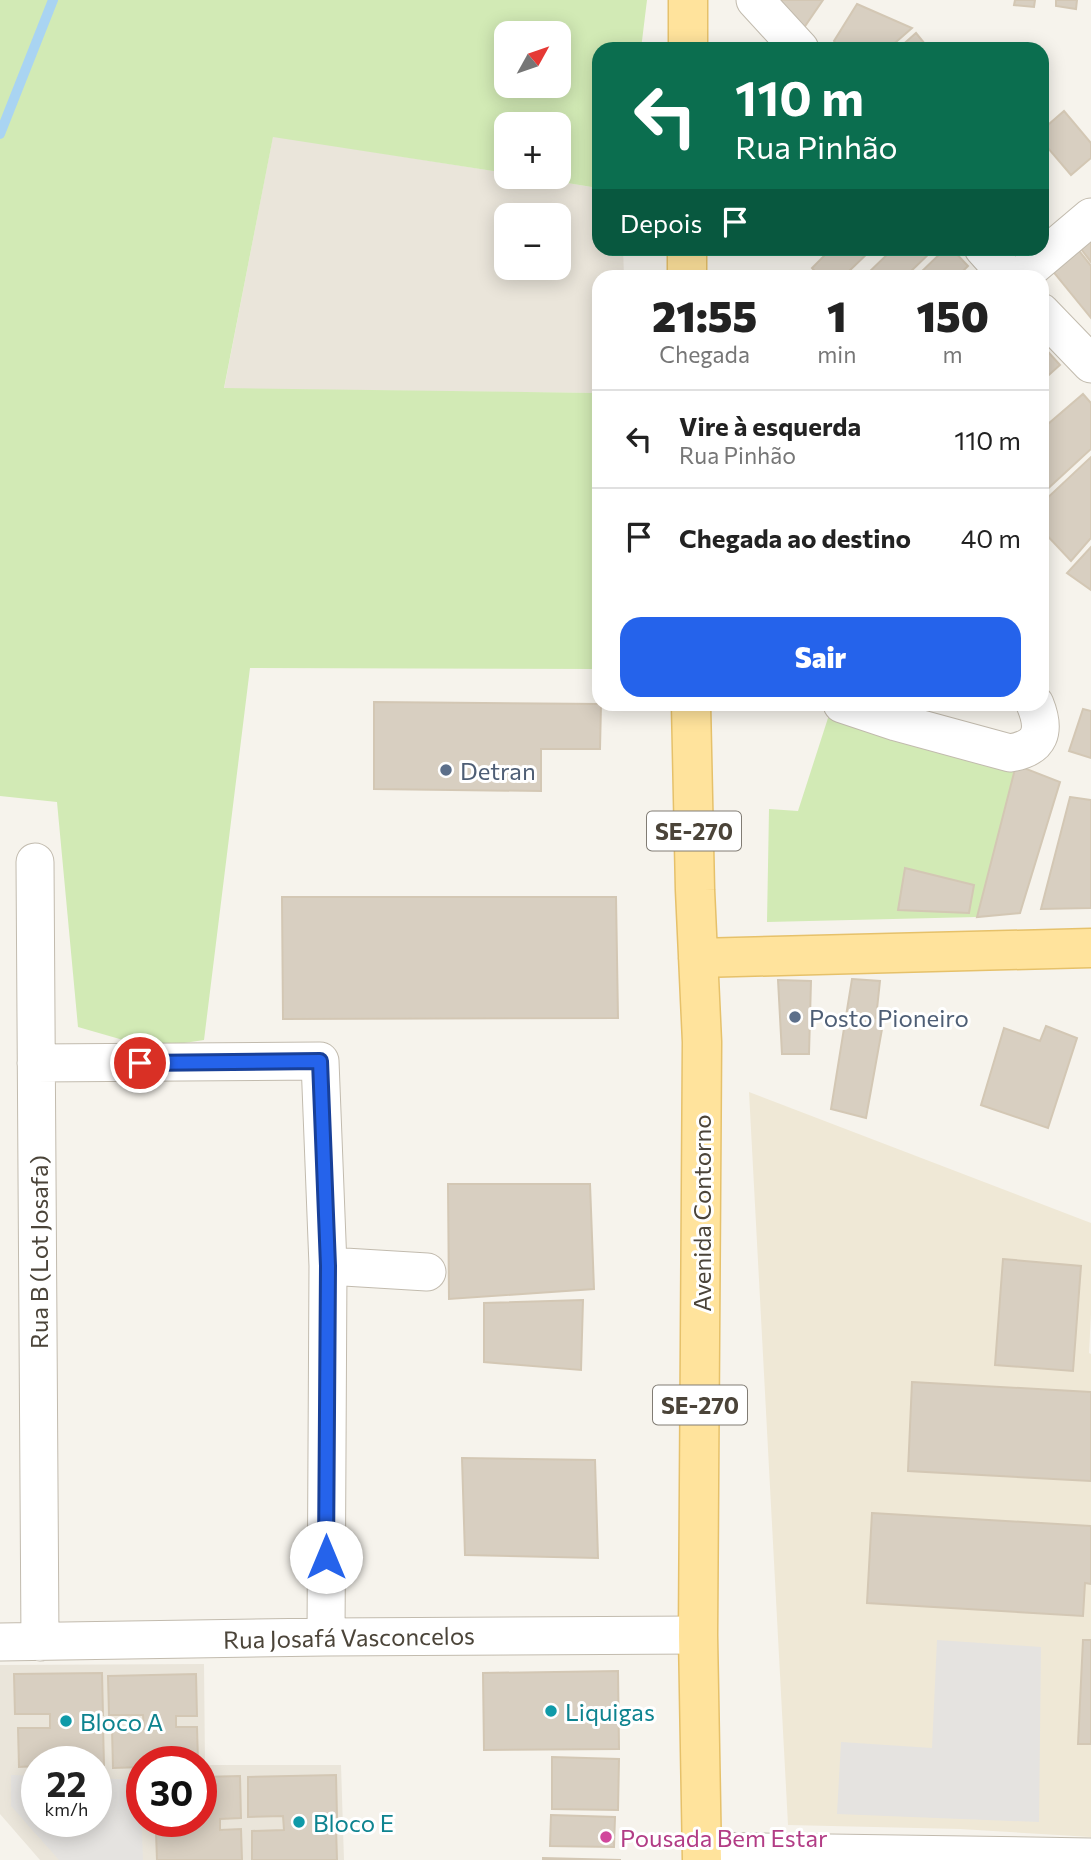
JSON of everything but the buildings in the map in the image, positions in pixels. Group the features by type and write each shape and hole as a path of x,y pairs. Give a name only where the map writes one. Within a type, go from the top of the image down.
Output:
{"main road":[{"path":"688,0 688,42"},
{"name":"SE-270","path":"691,711 698,958"},
{"path":"698,958 1091,948"},
{"name":"Avenida Contorno","path":"698,958 702,1056 698,1635 702,1856"}],"street":[{"path":"755,0 794,42"},
{"path":"1049,252 1091,217"},
{"path":"990,256 1003,270"},
{"path":"1028,270 1045,256"},
{"path":"1049,320 1091,364"},
{"path":"863,711 1010,753 1023,751 1035,744 1041,718 1038,711"},
{"name":"Rua B (Lot Josafa)","path":"35,862 40,1642"},
{"path":"36,1063 320,1061 328,1266 326,1637"},
{"path":"328,1266 426,1272"},
{"name":"Rua Josafá Vasconcelos","path":"0,1642 698,1635"},
{"path":"702,1856 1091,1857"}],"shaded area":[{"path":"273,136 494,171 494,189 571,189 571,184 592,187 592,256 623,256 624,270 592,270 592,393 224,389"},
{"path":"749,1092 1091,1223 1091,1526 872,1513 867,1603 1083,1616 1085,1583 1091,1584 1091,1640 1083,1640 1078,1743 1091,1744 1091,1837 960,1829 788,1825","holes":["1003,1260 1080,1266 1073,1371 995,1365"]},
{"path":"937,1640 1041,1647 1039,1822 837,1814 841,1742 932,1748"},
{"path":"204,1664 205,1746 126,1746 126,1837 217,1837 217,1765 341,1765 344,1860 40,1860 0,1814 0,1665"},
{"path":"11,1775 21,1775 21,1817 11,1806"},
{"path":"112,1779 126,1779 126,1837 142,1837 143,1860 59,1860 39,1837 112,1837"}],"green space":[{"path":"0,0 647,0 642,42 592,42 592,187 571,184 571,112 494,112 494,171 273,137 224,388 592,393 592,669 250,668 204,1040 151,1048 78,1027 57,802 0,796"},
{"path":"828,718 1016,765 977,917 767,922 769,809 798,811"}],"waterway":[{"path":"0,134 53,0"}],"place":[{"name":"Detran","path":"446,770"},
{"name":"Posto Pioneiro","path":"795,1017"},
{"name":"Liquigas","path":"551,1711"},
{"name":"Bloco A","path":"66,1721"},
{"name":"Bloco E","path":"299,1822"},
{"name":"Pousada Bem Estar","path":"606,1837"}],"route":[{"path":"140,1063 320,1061 328,1266 326,1557"}]}
